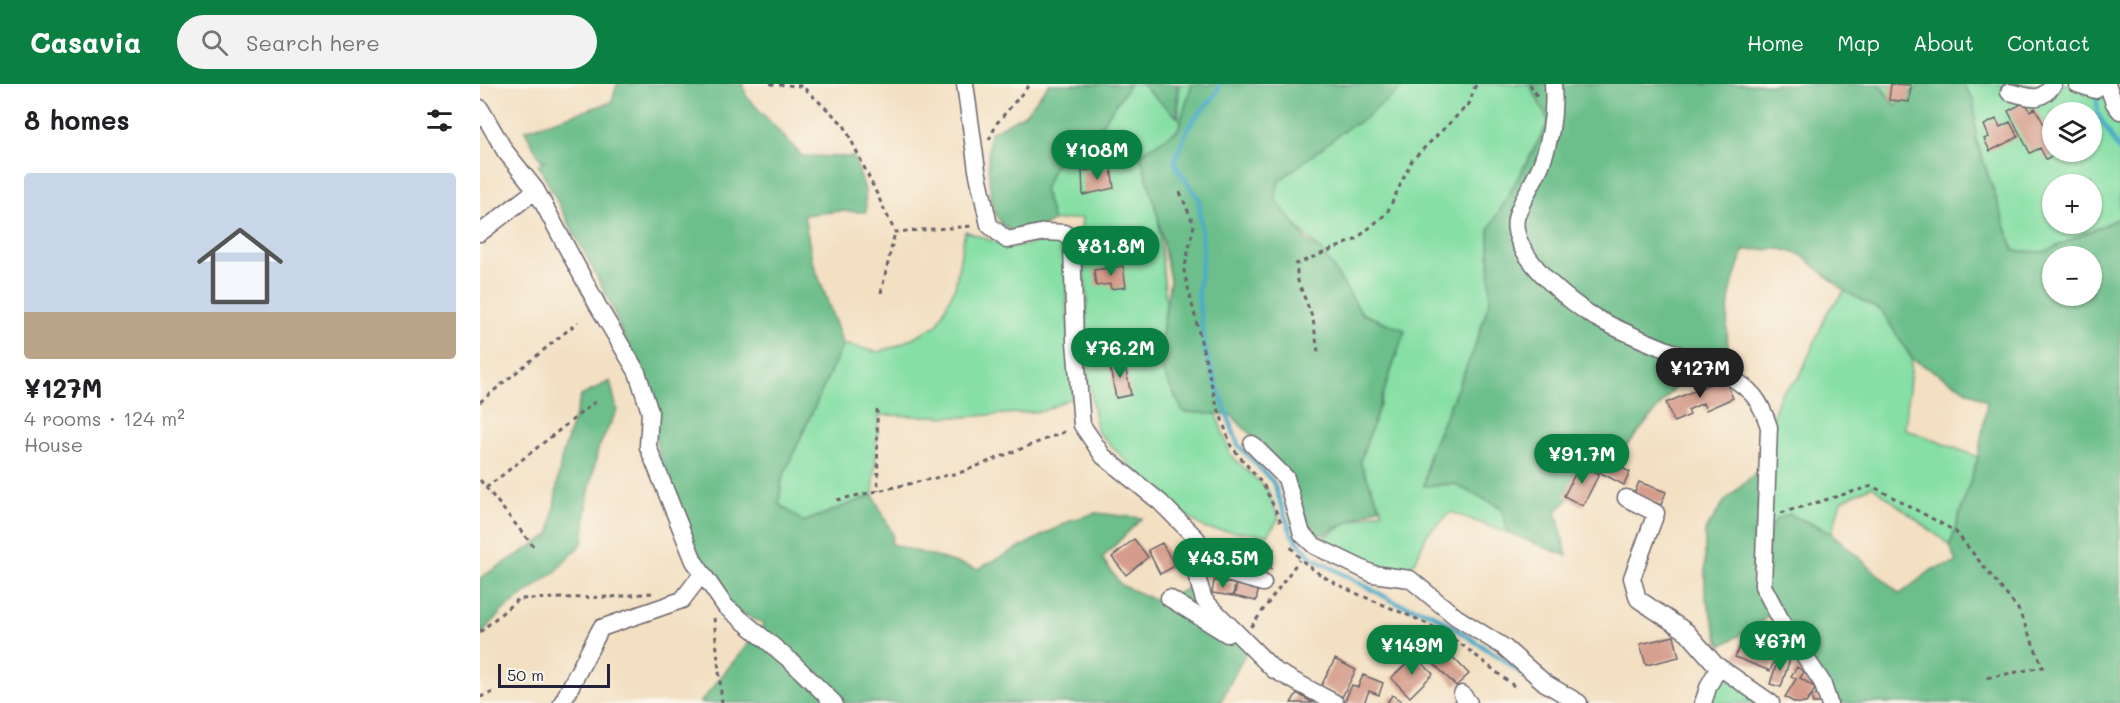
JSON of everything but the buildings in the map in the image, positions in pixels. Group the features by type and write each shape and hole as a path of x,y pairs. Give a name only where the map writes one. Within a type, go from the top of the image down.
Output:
{"street":[{"path":"965,84 977,170 989,225 1007,240 1044,232 1065,233 1072,241 1075,342 1082,425 1104,456 1160,502 1197,539 1197,577 1204,600 1222,620 1234,627 1274,670 1324,701"},
{"path":"1553,84 1554,101 1550,135 1541,164 1516,216 1516,238 1530,262 1586,311 1726,374 1751,392 1762,404 1769,427 1763,586 1783,624 1822,682 1829,703"},
{"path":"2009,92 2036,98 2046,94 2054,84"},
{"path":"2077,84 2101,87 2120,111"},
{"path":"480,108 505,151 536,190 598,306 637,372 650,412 648,447 706,580 725,606 791,661 834,703"},
{"path":"480,233 536,190"},
{"path":"1252,444 1286,478 1302,534 1315,546 1373,574 1410,579 1456,617 1504,647 1545,683 1579,703"},
{"path":"1626,498 1656,513 1632,578 1638,599 1687,632 1719,668 1771,703"},
{"path":"1198,565 1263,583"},
{"path":"562,703 602,628 682,600 706,580"},
{"path":"1169,598 1248,644"},
{"path":"1703,703 1709,685 1719,668"}],"path":[{"path":"771,84 802,86 844,125 895,232 881,293"},
{"path":"989,141 997,123 1030,84"},
{"path":"1318,352 1313,319 1298,280 1296,264 1355,240 1387,213 1412,160 1469,104 1476,84"},
{"path":"895,232 989,225"},
{"path":"480,402 578,322"},
{"path":"486,488 595,402"},
{"path":"877,409 878,491"},
{"path":"837,500 962,472 1082,425"},
{"path":"480,480 533,546"},
{"path":"1765,519 1807,504 1872,486 1955,531 2018,609 2043,667 1986,678"},
{"path":"1248,644 1299,560"},
{"path":"706,580 722,703"},
{"path":"480,632 518,599 612,597 655,592"},
{"path":"480,697 494,692"}],"green space":[{"path":"617,84 743,84 746,96 802,156 854,157 865,190 866,212 839,211 804,215 812,259 843,344 782,479 779,504 804,522 873,495 893,535 891,544 978,569 1072,520 1096,513 1142,518 1102,558 1121,585 1161,603 1192,585 1247,650 1220,703 700,703 764,624 725,606 671,501 670,476 666,492 649,403 609,300 538,164 545,161 540,159 525,130 612,102"},
{"path":"1049,84 1130,84 1073,165 1058,159 1044,189 1053,221 1046,225 1013,231 1001,223 993,205 988,166 990,133 1025,114"},
{"path":"1130,84 1141,84 1179,118 1179,84 1192,84 1178,130 1141,154 1158,217 1166,303 1158,362 1183,412 1216,414 1231,456 1267,489 1279,518 1268,535 1206,529 1164,500 1097,431 1085,356 1087,299 1080,238 1082,218 1053,221 1044,189 1058,159 1073,165"},
{"path":"1141,84 1177,84 1177,117"},
{"path":"1192,84 1407,84 1360,122 1349,127 1279,181 1275,198 1307,241 1323,252 1362,314 1405,330 1360,462 1380,507 1311,540 1291,476 1231,415 1183,412 1158,362 1170,280 1158,217 1140,154 1178,130"},
{"path":"1403,84 1579,84 1549,122 1489,230 1490,300 1473,352 1428,457 1424,486 1454,484 1501,508 1508,533 1451,512 1427,534 1415,562 1404,571 1378,572 1316,542 1347,523 1382,511 1360,462 1405,331 1362,313 1323,252 1300,230 1274,199 1279,181"},
{"path":"1529,84 1878,84 1896,106 1921,84 1963,84 1974,100 1976,140 2014,251 2042,252 2042,306 2102,306 2102,246 2057,246 2084,234 2102,234 2102,226 2120,218 2120,703 1831,703 1776,608 1760,623 1721,646 1705,595 1705,531 1724,502 1765,464 1766,536 1775,520 1789,514 1831,533 1900,594 1933,569 1956,563 1950,545 1978,457 1987,402 1912,359 1882,311 1845,291 1801,255 1782,249 1744,250 1730,297 1727,321 1728,348 1696,362 1631,441 1556,511 1567,556 1508,533 1501,507 1454,484 1424,486 1430,452 1473,352 1490,300 1489,230 1549,122"},
{"path":"1879,84 1921,84 1896,106"},
{"path":"1963,84 2109,84 2120,120 2120,218 2102,226 2102,174 2042,174 2042,234 2084,234 2057,246 2042,246 2042,252 2014,251 1976,139 1974,100"},
{"path":"965,231 1011,248 1050,240 1063,244 1073,397 1044,411 963,417 879,415 873,495 803,522 779,504 782,479 843,344 878,352 897,346 937,325 955,287"},
{"path":"1845,291 1882,311 1912,359 1905,429 1978,457 1950,545 1872,486 1841,501 1831,535 1820,527 1789,514 1766,533 1769,427 1781,393 1799,378 1828,311"},
{"path":"610,381 617,410 598,449 588,496 583,542 555,572 502,611 480,636 480,578 550,535 561,460 581,396"},
{"path":"1733,679 1765,703 1710,703 1716,682"}],"waterway":[{"path":"1220,84 1212,100 1189,127 1174,163 1199,199 1203,251 1198,293 1205,351 1238,445 1273,482 1292,535 1311,557 1397,603 1431,613 1502,659 1536,685"},
{"path":"2096,93 2098,114 2120,152"},
{"path":"1542,691 1560,703"}]}
